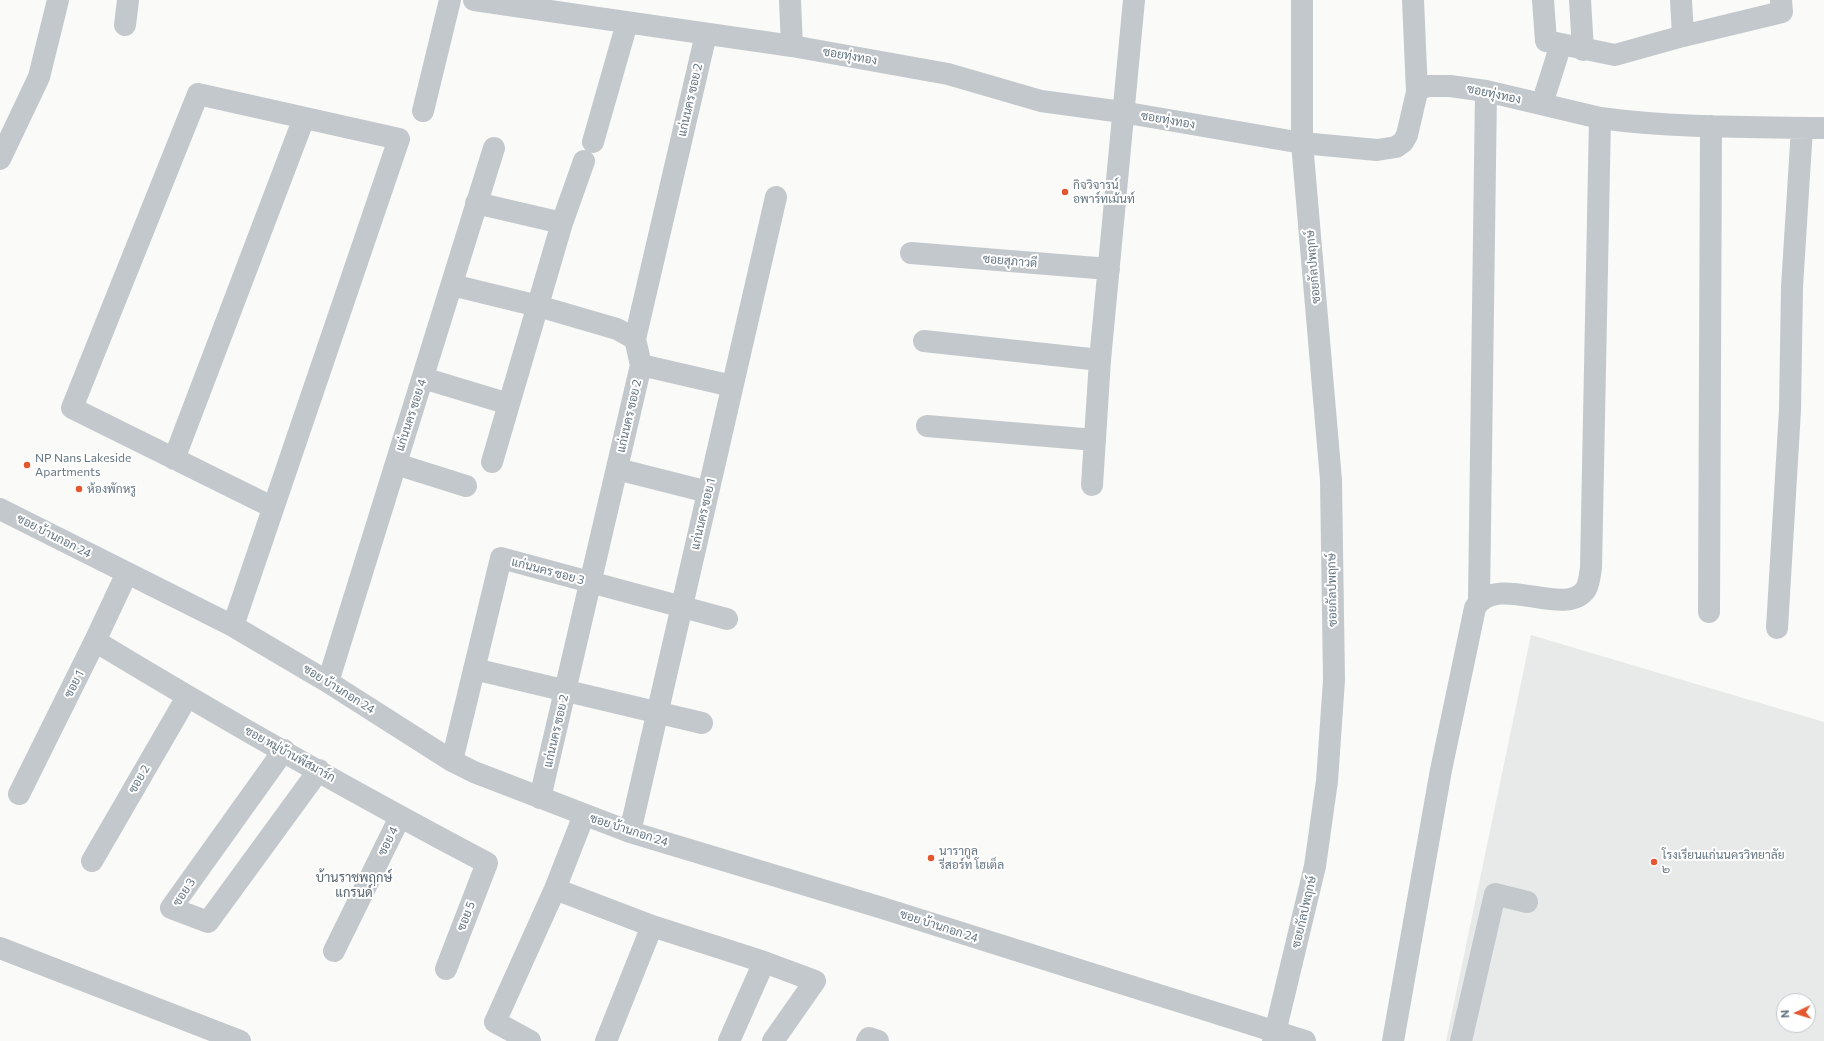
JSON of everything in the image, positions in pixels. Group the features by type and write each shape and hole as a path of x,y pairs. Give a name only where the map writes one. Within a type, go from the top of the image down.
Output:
{"street":[{"path":"0,159 39,77 58,0"},
{"path":"125,25 128,0"},
{"path":"423,111 450,0"},
{"name":"ซอยทุ่งทอง","path":"474,0 792,46 948,74 1041,101 1122,112 1302,143 1377,150 1396,147 1403,142 1407,135 1417,92 1422,88 1439,85 1486,91 1600,118 1711,126 1824,128"},
{"path":"790,0 792,46"},
{"path":"1092,485 1100,360 1122,112 1134,0"},
{"name":"ซอยกัลปพฤกษ์","path":"1289,1039 1327,782 1334,680 1331,480 1302,143 1302,0"},
{"path":"1413,0 1417,92"},
{"path":"1543,0 1546,41 1583,50 1615,55 1683,36 1782,12 1781,0"},
{"path":"1580,0 1583,50"},
{"path":"1681,0 1683,36"},
{"path":"492,462 562,223 589,151 627,23"},
{"name":"แก่นนคร ซอย 2","path":"540,798 641,365 635,339 706,34"},
{"path":"1542,104 1561,44"},
{"path":"1393,1041 1441,770 1475,608 1479,600 1486,91"},
{"path":"233,626 399,139 198,94 72,408 272,508"},
{"path":"174,459 304,118"},
{"path":"1479,600 1490,595 1503,593 1562,600 1575,597 1586,589 1591,568 1600,118"},
{"path":"1709,612 1711,126"},
{"path":"1777,628 1790,410 1792,287 1802,128"},
{"name":"แก่นนคร ซอย 4","path":"328,682 494,148"},
{"name":"แก่นนคร ซอย 1","path":"630,832 776,197"},
{"path":"476,203 562,223"},
{"name":"ซอยสุภาวดี","path":"912,253 1109,269"},
{"path":"452,285 538,306 617,329 635,339"},
{"path":"924,341 1100,360"},
{"path":"641,365 732,386"},
{"path":"423,378 509,404"},
{"path":"927,426 1095,440"},
{"path":"396,464 466,486"},
{"path":"617,469 708,492"},
{"name":"ซอย บ้านกอก 24","path":"0,509 233,626 328,682 452,761 474,772 630,832 879,907 1289,1039"},
{"name":"แก่นนคร ซอย 3","path":"452,761 501,558 727,618"},
{"name":"ซอย 1","path":"19,794 96,641 127,573"},
{"name":"ซอย หมู่บ้านพีสมาร์ก","path":"96,641 187,696 400,817 487,862"},
{"path":"474,669 702,723"},
{"name":"ซอย 2","path":"92,861 187,696"},
{"name":"ซอย 3","path":"284,750 171,908 208,922 319,770"},
{"path":"530,1041 495,1022 555,889 584,815"},
{"name":"ซอย 4","path":"334,951 400,817"},
{"name":"ซอย 5","path":"446,969 487,862"},
{"path":"555,889 652,926 764,962 815,981 773,1041"},
{"path":"1461,1041 1494,894 1527,902"},
{"path":"606,1041 652,926"},
{"path":"0,948 240,1041"},
{"path":"729,1041 764,962"}],"shaded area":[{"name":"โรงเรียนแก่นนครวิทยาลัย ๒","path":"1531,635 1824,722 1824,1041 1446,1041"}],"place":[{"name":"กิจวิจารน์ อพาร์ทเม้นท์","path":"1065,192"},
{"name":"NP Nans Lakeside Apartments","path":"27,465"},
{"name":"ห้องพักหรู","path":"79,489"},
{"name":"นารากูล รีสอร์ท โฮเต็ล","path":"931,858"},
{"name":"โรงเรียนแก่นนครวิทยาลัย ๒","path":"1654,862"}],"district":[{"name":"บ้านราชพฤกษ์ แกรนด์","path":"354,886"}]}
